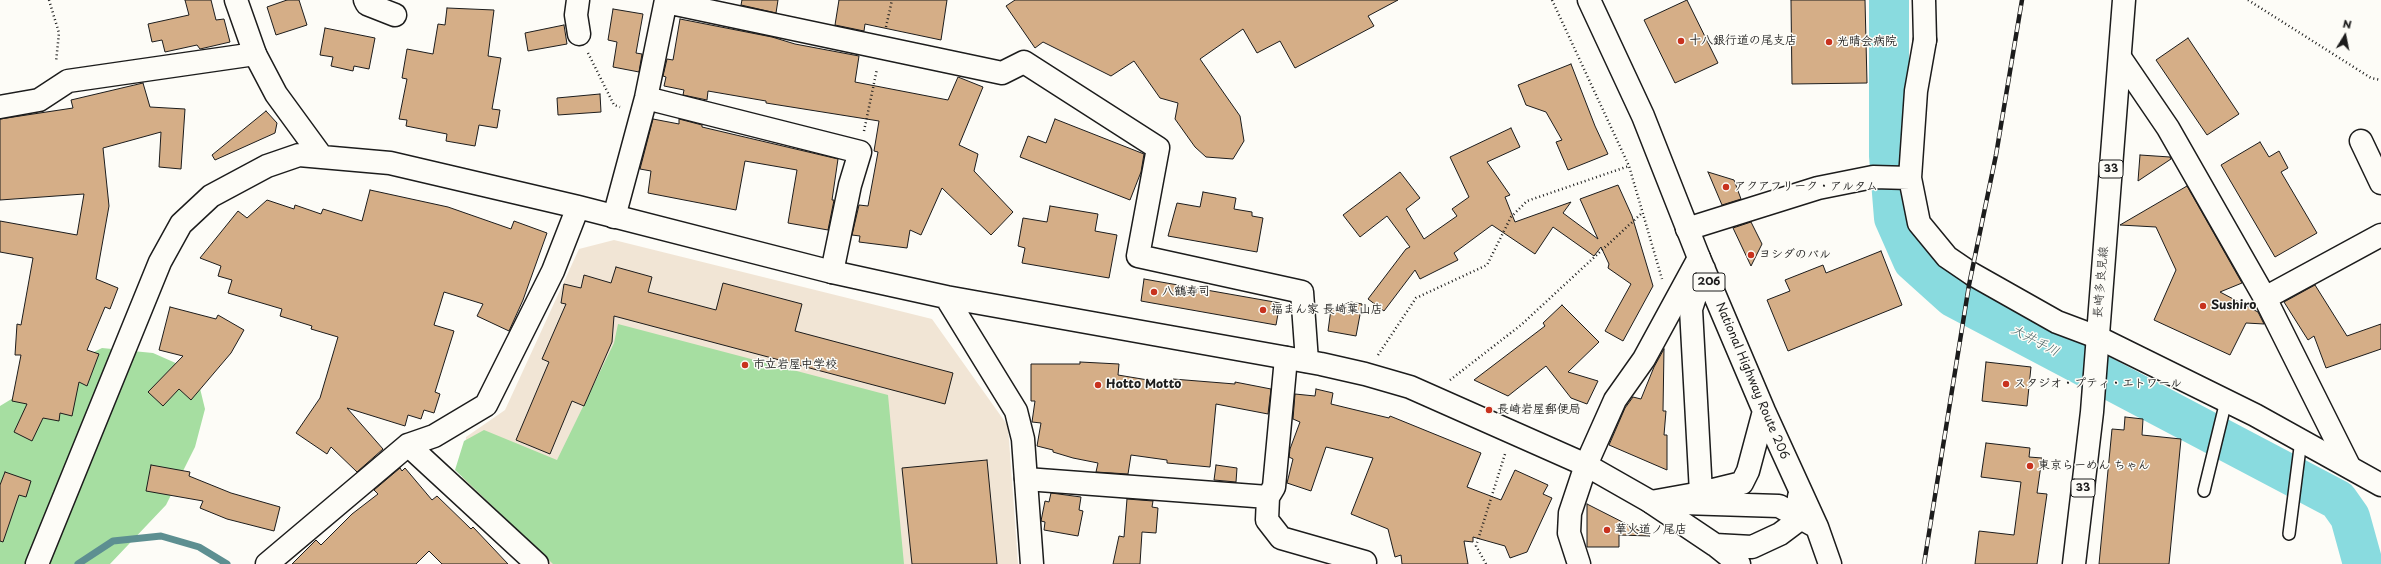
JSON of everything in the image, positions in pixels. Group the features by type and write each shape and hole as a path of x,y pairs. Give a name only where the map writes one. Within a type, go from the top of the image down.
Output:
{"main road":[{"path":"236,0 255,54 276,94 322,157"},
{"path":"365,0 367,4 395,15"},
{"path":"578,0 576,15 579,34"},
{"name":"National Highway Route 206","path":"1589,0 1644,116 1701,263 1764,411 1817,528 1830,564"},
{"path":"1924,0 1925,40 1916,91 1906,178 1919,223 1948,257 1972,274 2058,322 2097,337 2226,402 2349,466 2381,485"},
{"name":"長崎多良見線","path":"2074,564 2092,412 2121,59 2124,0"},
{"path":"614,217 646,98 666,1 1002,73 1024,62 1158,148 1138,256 1302,292 1296,360 1274,487 1268,497 1267,520 1281,538 1365,562"},
{"path":"0,107 39,100 68,81 255,54"},
{"path":"2121,59 2168,128 2265,298 2349,466"},
{"path":"646,98 860,152 832,272"},
{"path":"2361,141 2381,183"},
{"path":"37,564 45,540 160,262 181,224 211,196 267,166 299,156 390,163 578,207 832,272 946,297 1296,360 1365,374 1410,387 1586,465 1651,502 1715,545 1739,564"},
{"path":"1687,229 1818,188 1873,177 1906,178"},
{"path":"267,564 408,445 434,436 486,405 553,271 578,207"},
{"path":"2265,298 2381,235"},
{"path":"1579,564 1569,533 1570,513 1586,465 1615,400 1644,359 1671,310 1701,263"},
{"path":"1701,263 1690,309 1701,492"},
{"path":"946,297 1016,410 1023,439 1032,564"},
{"path":"1651,502 1742,483 1748,471 1764,411"},
{"path":"408,445 537,564"},
{"path":"1026,479 1268,497"},
{"path":"1715,545 1752,547 1780,534 1796,522 1800,490"},
{"path":"1651,502 1779,506 1817,528"}],"lane":[{"path":"2204,491 2226,402"},
{"path":"2289,534 2301,441"}],"path":[{"path":"49,0 59,34 55,67"},
{"path":"860,152 892,0"},
{"path":"1552,0 1629,166 1671,310"},
{"path":"2248,0 2370,78 2381,80"},
{"path":"579,34 614,105 633,110 646,98"},
{"path":"1365,374 1416,298 1487,265 1511,217 1527,201 1629,166"},
{"path":"1429,396 1521,325 1642,212"},
{"path":"1486,564 1476,546 1512,432"}],"shaded area":[{"name":"市立岩屋中学校","path":"614,240 932,319 1008,426 1018,564 550,564 462,479 466,437 505,410 579,249"}],"green space":[{"path":"618,324 888,395 904,564 553,564 455,470 464,441 484,430 557,460 614,343"},
{"path":"102,348 153,353 196,372 205,409 195,447 166,505 110,564 0,564 0,406 64,367"}],"building":[{"path":"185,0 211,0 216,20 224,19 230,42 200,49 197,45 165,52 162,40 152,42 148,24 189,15"},
{"path":"287,0 299,0 307,25 276,35 267,7"},
{"path":"742,0 778,0 776,13 741,5"},
{"path":"839,0 947,0 941,40 865,24 864,31 835,25"},
{"path":"1015,0 1398,0 1368,16 1374,26 1295,68 1280,41 1257,53 1243,29 1200,59 1240,116 1244,141 1233,159 1206,157 1195,147 1175,119 1178,103 1160,98 1134,61 1111,76 1043,42 1035,48 1006,6"},
{"name":"十八銀行道の尾支店","path":"1687,0 1718,63 1675,83 1644,20"},
{"name":"光晴会病院","path":"1791,0 1865,0 1867,83 1792,84"},
{"path":"447,8 494,10 488,56 501,58 492,109 500,110 497,128 479,125 475,146 446,141 447,134 406,126 407,120 399,119 407,79 402,78 407,49 433,54 438,24 445,25"},
{"path":"613,9 643,14 636,53 642,54 639,72 613,67 617,42 608,40"},
{"path":"680,19 772,37 795,44 859,56 855,82 948,100 958,77 983,87 959,145 978,154 974,171 1013,212 991,235 942,188 921,235 910,230 907,248 859,242 860,236 852,235 859,205 868,206 878,152 874,151 879,121 766,103 766,101 708,91 707,100 683,95 684,90 664,86 666,77 663,76 667,59 673,60"},
{"path":"564,25 567,44 528,51 525,33"},
{"path":"325,28 375,38 369,69 354,66 353,71 331,66 333,57 320,55"},
{"path":"2188,38 2239,114 2207,135 2156,60"},
{"path":"1571,64 1595,126 1608,154 1568,170 1556,142 1562,140 1546,112 1526,105 1518,85"},
{"path":"143,83 150,107 185,109 181,169 159,167 161,132 103,148 109,206 96,279 118,288 110,309 105,307 87,350 99,354 87,386 79,382 72,416 60,413 59,421 43,418 32,441 14,432 27,404 12,401 21,355 15,355 17,324 21,325 33,258 0,252 0,221 77,235 84,194 0,200 0,119 73,108 71,100"},
{"path":"600,94 601,112 558,115 557,98"},
{"path":"266,111 277,123 275,133 215,160 212,155"},
{"path":"653,119 679,124 679,119 702,125 702,127 838,159 832,200 834,200 828,230 788,223 797,170 745,161 736,210 648,193 651,171 640,169"},
{"path":"1055,119 1144,154 1141,172 1130,200 1020,157 1028,136 1046,143"},
{"path":"1511,128 1520,147 1487,162 1510,195 1505,197 1515,222 1571,202 1563,213 1598,239 1580,199 1618,185 1632,216 1653,286 1623,341 1605,331 1631,284 1608,268 1609,264 1601,247 1594,256 1553,227 1535,254 1492,225 1454,253 1458,260 1420,279 1415,270 1384,311 1368,299 1406,249 1410,247 1387,216 1360,237 1343,215 1400,172 1420,198 1406,209 1424,239 1457,216 1452,209 1469,197 1450,157"},
{"path":"2260,142 2269,157 2279,151 2288,168 2281,172 2317,233 2275,257 2221,165"},
{"path":"2140,155 2170,157 2171,159 2138,181"},
{"name":"アクアフリーク・アルタム","path":"1708,172 1734,180 1741,199 1722,205"},
{"path":"2187,186 2242,283 2220,292 2258,312 2264,324 2246,323 2230,355 2154,320 2176,270 2156,227 2120,225"},
{"path":"370,190 448,207 511,229 514,221 547,233 523,300 509,331 477,316 483,304 444,292 434,325 454,331 435,392 440,394 434,413 424,410 421,419 408,415 405,426 347,408 383,449 357,472 331,447 327,454 296,433 320,398 338,337 311,329 312,326 280,316 282,309 228,293 232,280 218,276 221,266 200,258 238,211 247,218 267,200 294,209 295,205 321,214 323,209 362,221"},
{"path":"1203,192 1236,198 1234,209 1252,212 1252,216 1263,218 1257,252 1168,236 1177,203 1200,207"},
{"path":"1050,206 1098,214 1095,231 1117,235 1109,278 1022,263 1025,248 1018,246 1023,218 1047,222"},
{"name":"ヨシダのバル","path":"1751,222 1762,244 1751,266 1733,228"},
{"path":"1881,251 1902,305 1788,351 1767,300 1790,291 1785,280 1823,265 1826,273"},
{"path":"616,267 652,277 648,292 716,310 723,283 802,304 795,331 953,373 945,404 614,316 612,342 584,406 572,401 550,454 516,440 549,362 542,359 566,304 561,303 564,284 581,288 584,275 611,283"},
{"path":"1144,279 1280,303 1276,325 1141,301"},
{"path":"2315,285 2347,336 2381,324 2381,349 2326,368 2314,336 2308,340 2284,302"},
{"path":"1351,302 1362,304 1356,336 1328,331 1331,309"},
{"path":"1562,305 1599,342 1568,372 1598,381 1587,404 1571,398 1546,366 1508,396 1474,380 1545,326 1543,323"},
{"path":"170,307 216,319 218,315 244,330 231,353 191,400 179,389 163,406 148,392 183,356 159,350"},
{"path":"1664,349 1663,411 1666,411 1664,435 1667,435 1667,470 1609,445 1625,408 1633,397 1641,399 1654,367"},
{"path":"1080,362 1119,364 1118,375 1172,384 1173,379 1235,384 1235,382 1271,389 1268,414 1216,404 1210,467 1167,463 1167,460 1131,455 1128,474 1096,472 1098,463 1073,458 1053,452 1053,450 1037,446 1041,423 1032,422 1035,401 1031,401 1031,364 1080,364"},
{"name":"スタジオ・プティ・エトワール","path":"1986,362 2031,367 2027,406 1982,401"},
{"path":"1316,389 1333,393 1331,404 1389,418 1390,416 1481,453 1467,487 1501,500 1515,470 1548,485 1543,494 1552,498 1527,552 1510,558 1505,546 1473,537 1473,542 1464,541 1468,564 1402,564 1401,555 1395,557 1388,529 1351,514 1373,458 1326,447 1311,491 1287,483 1293,459 1289,457 1290,449 1300,422 1293,419 1295,394 1315,396"},
{"path":"2125,417 2143,419 2142,435 2181,439 2169,564 2099,564 2112,429 2124,430"},
{"path":"1986,443 2030,448 2029,457 2042,458 2037,493 2047,494 2037,564 1975,564 1979,531 2014,535 2021,482 1981,477"},
{"path":"987,460 997,564 912,564 902,468"},
{"path":"151,465 190,472 189,476 231,493 280,507 274,531 227,519 200,508 203,501 146,491"},
{"path":"1216,465 1237,468 1236,482 1214,480"},
{"path":"400,468 402,471 405,468 432,500 437,496 471,529 473,527 508,564 442,564 429,551 416,564 292,564 316,540 321,545 352,514 378,494 374,490"},
{"path":"5,472 31,481 26,497 19,495 3,542 0,541 0,485"},
{"path":"1051,493 1081,497 1079,510 1083,511 1078,536 1044,530 1045,522 1041,521 1045,501 1049,502"},
{"path":"1127,499 1153,501 1152,507 1158,508 1156,533 1142,532 1140,564 1113,564 1119,536 1124,537"},
{"name":"華火道ノ尾店","path":"1587,504 1650,536 1619,535 1619,547 1587,547"}],"waterway":[{"name":"大井手川","path":"1889,0 1889,156 1894,218 1913,261 1953,297 2338,500 2350,517 2363,564"},
{"path":"78,564 113,541 161,536 199,547 227,564"}],"railway":[{"path":"1924,564 1969,285 1996,155 2022,0"}],"place":[{"name":"十八銀行道の尾支店","path":"1681,41"},
{"name":"光晴会病院","path":"1829,42"},
{"name":"アクアフリーク・アルタム","path":"1726,187"},
{"name":"ヨシダのバル","path":"1751,255"},
{"name":"八鶴寿司","path":"1154,292"},
{"name":"Sushiro","path":"2203,306"},
{"name":"福まん家 長崎葉山店","path":"1263,310"},
{"name":"市立岩屋中学校","path":"745,365"},
{"name":"スタジオ・プティ・エトワール","path":"2006,384"},
{"name":"Hotto Motto","path":"1098,385"},
{"name":"長崎岩屋郵便局","path":"1489,410"},
{"name":"東京らーめん ちゃん","path":"2030,466"},
{"name":"華火道ノ尾店","path":"1607,530"}]}
